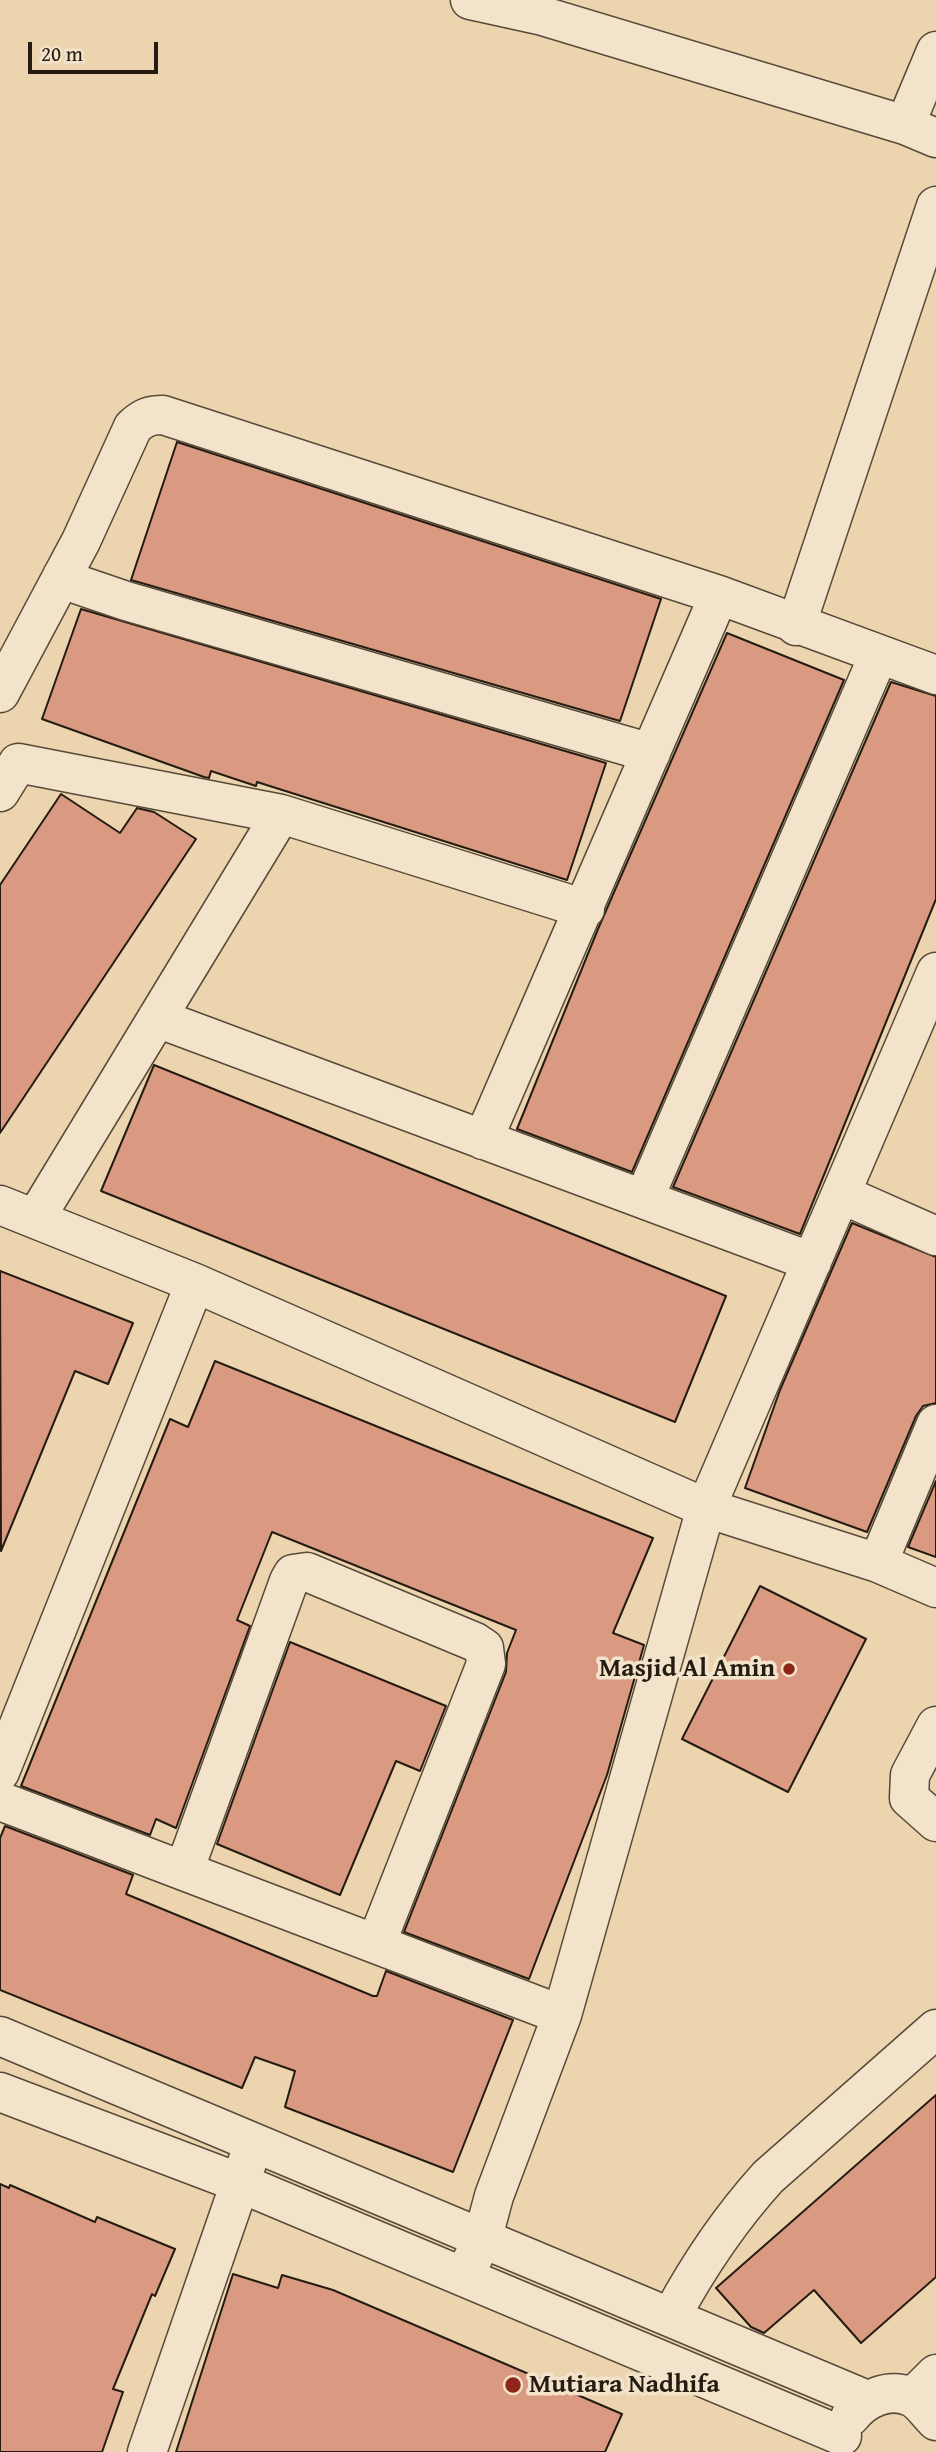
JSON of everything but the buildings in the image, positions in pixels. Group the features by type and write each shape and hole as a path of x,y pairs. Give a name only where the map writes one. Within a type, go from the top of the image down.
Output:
{"street":[{"path":"470,0 542,16 921,132 936,51"},
{"path":"796,626 936,206"},
{"path":"0,693 62,576 133,427 142,418 163,415 719,595 796,626 936,675"},
{"path":"62,576 127,601 652,753"},
{"path":"483,1140 719,595"},
{"path":"643,1199 879,654"},
{"path":"6,768 282,814 585,909"},
{"path":"35,1219 282,814"},
{"path":"464,2277 483,2237 494,2196 562,2015 706,1508 841,1194 922,1043 936,972"},
{"path":"157,1018 812,1262"},
{"path":"841,1194 936,1236"},
{"path":"0,1205 195,1283 706,1508 878,1563 936,1588"},
{"path":"0,1772 195,1283"},
{"path":"878,1563 936,1424"},
{"path":"184,1871 289,1581 293,1574 307,1572 475,1642 484,1648 486,1655 486,1664 376,1944"},
{"path":"936,1726 910,1775 909,1798 936,1822"},
{"path":"0,1801 562,2015"},
{"path":"672,2315 695,2272 745,2202 768,2177 936,2029"},
{"path":"0,2036 672,2315 867,2400"},
{"path":"0,2092 240,2183 464,2277 842,2444 850,2415 867,2400 890,2393 928,2397"},
{"path":"148,2452 254,2141"}],"place":[{"name":"Masjid Al Amin","path":"789,1669"},
{"name":"Mutiara Nadhifa","path":"513,2385"}]}
